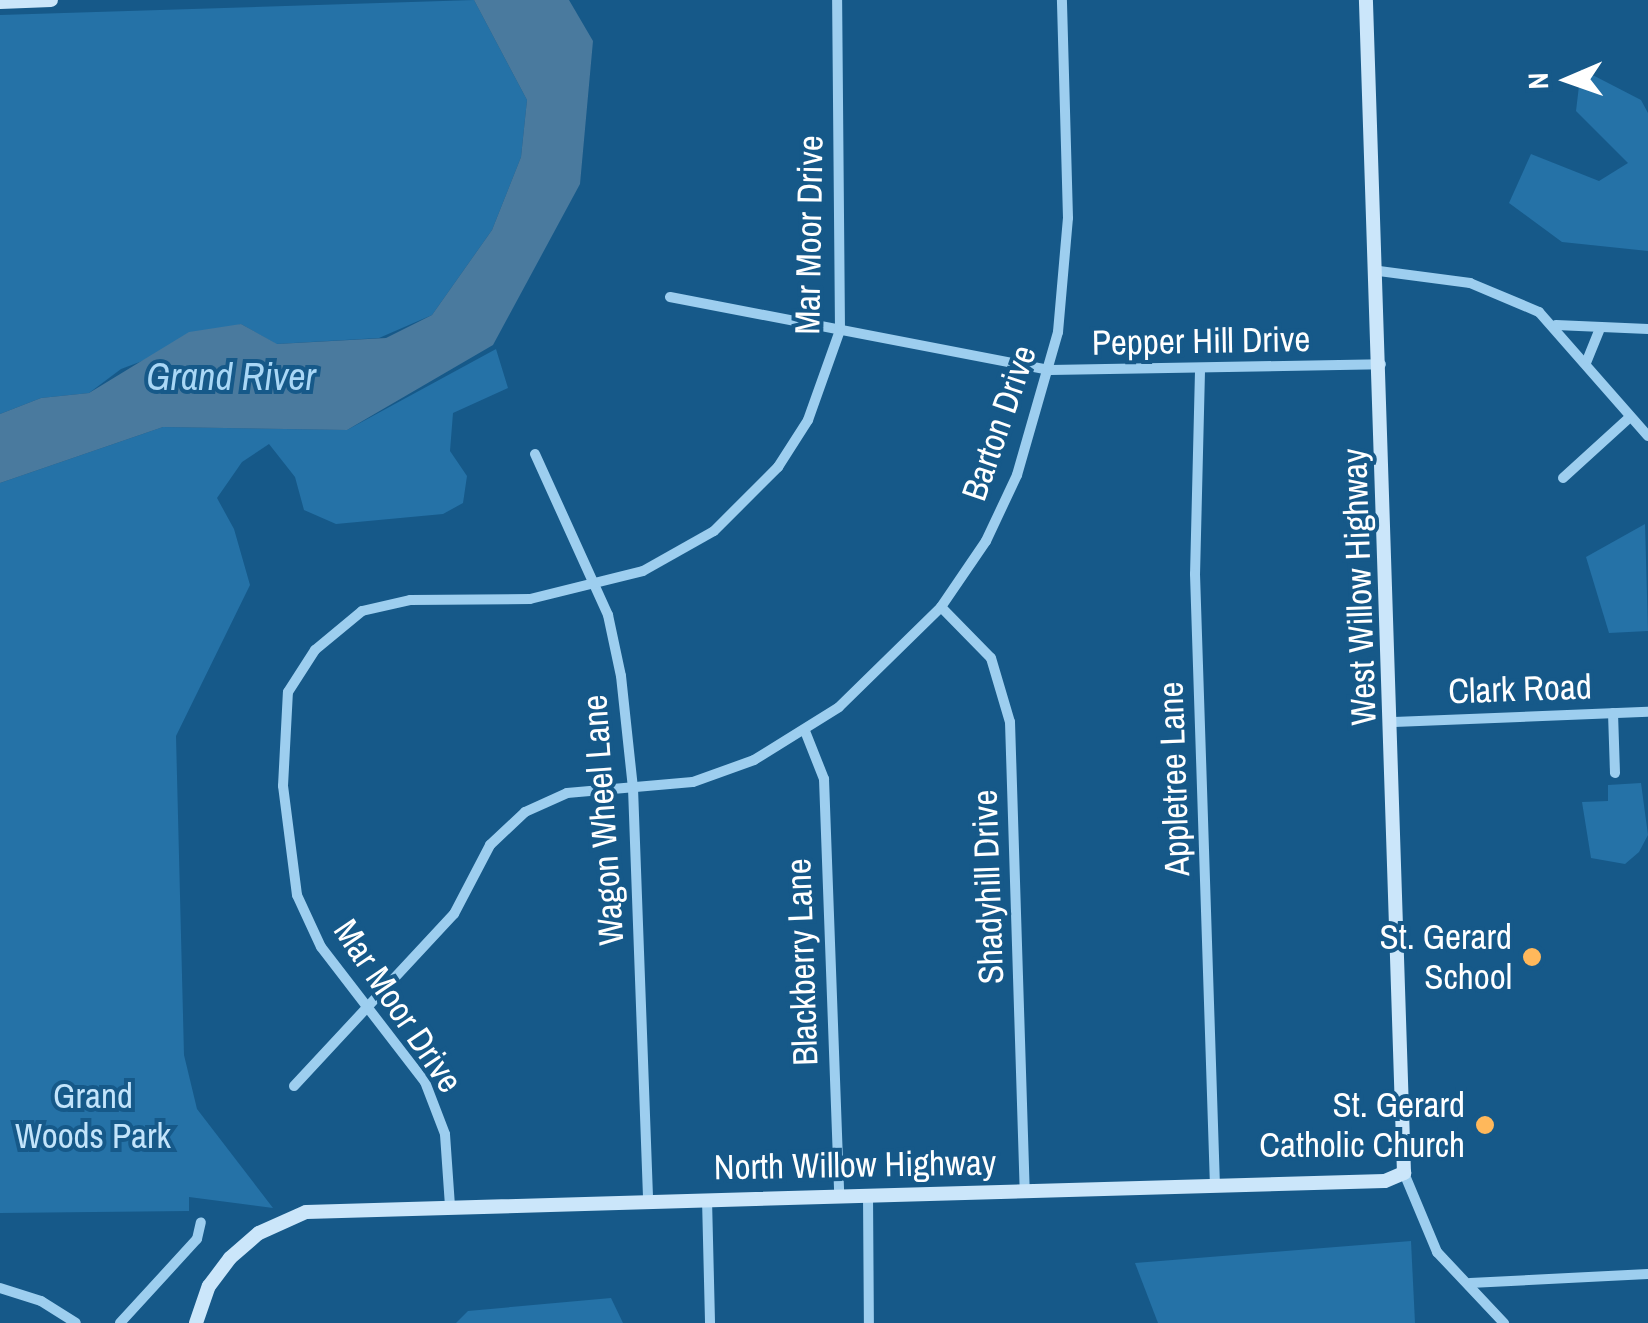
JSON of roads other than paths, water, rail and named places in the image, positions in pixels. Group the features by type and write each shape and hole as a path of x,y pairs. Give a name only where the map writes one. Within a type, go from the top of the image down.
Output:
{"street":[{"path":"0,2 52,0"},
{"name":"Mar Moor Drive","path":"450,1206 436,1106 369,1006 321,947 292,879 282,737 293,681 335,630 376,605 530,599 597,587 694,545 750,500 808,420 840,330 837,0"},
{"name":"Barton Drive","path":"294,1086 454,914 482,856 508,825 567,793 711,778 805,730 878,674 941,607 986,541 1018,475 1050,370 1067,250 1062,0"},
{"name":"West Willow Highway","path":"1366,0 1394,722 1404,1172"},
{"path":"1379,271 1470,283 1555,325 1648,330"},
{"name":"Pepper Hill Drive","path":"670,298 1050,370 1200,371 1381,364"},
{"path":"1555,325 1648,436"},
{"path":"1586,363 1600,330"},
{"name":"Appletree Lane","path":"1200,371 1195,574 1214,1186"},
{"path":"1563,478 1630,417"},
{"name":"Wagon Wheel Lane","path":"536,454 597,587 618,659 634,788 648,1201"},
{"name":"Shadyhill Drive","path":"941,607 991,658 1008,710 1025,1190"},
{"name":"Clark Road","path":"1394,722 1648,712"},
{"path":"1613,713 1615,773"},
{"name":"Blackberry Lane","path":"805,730 824,779 838,1196"},
{"path":"1404,1172 1427,1237 1504,1323"},
{"name":"North Willow Highway","path":"196,1323 218,1270 259,1233 306,1212 1385,1181 1404,1172"},
{"path":"868,1194 869,1323"},
{"path":"707,1199 710,1323"},
{"path":"120,1323 197,1239 201,1222"},
{"path":"1470,1284 1648,1274"},
{"path":"0,1288 41,1301 76,1323"}],"water":[{"name":"Grand River","path":"474,0 569,0 593,41 580,184 493,345 347,430 163,427 0,483 0,414 41,398 89,393 189,332 241,324 277,344 386,338 432,315 492,230 521,157 527,100"}],"place":[{"name":"St. Gerard School","path":"1532,957"},
{"name":"St. Gerard Catholic Church","path":"1485,1125"}],"park label":[{"name":"Grand Woods Park","path":"93,1116"}]}
